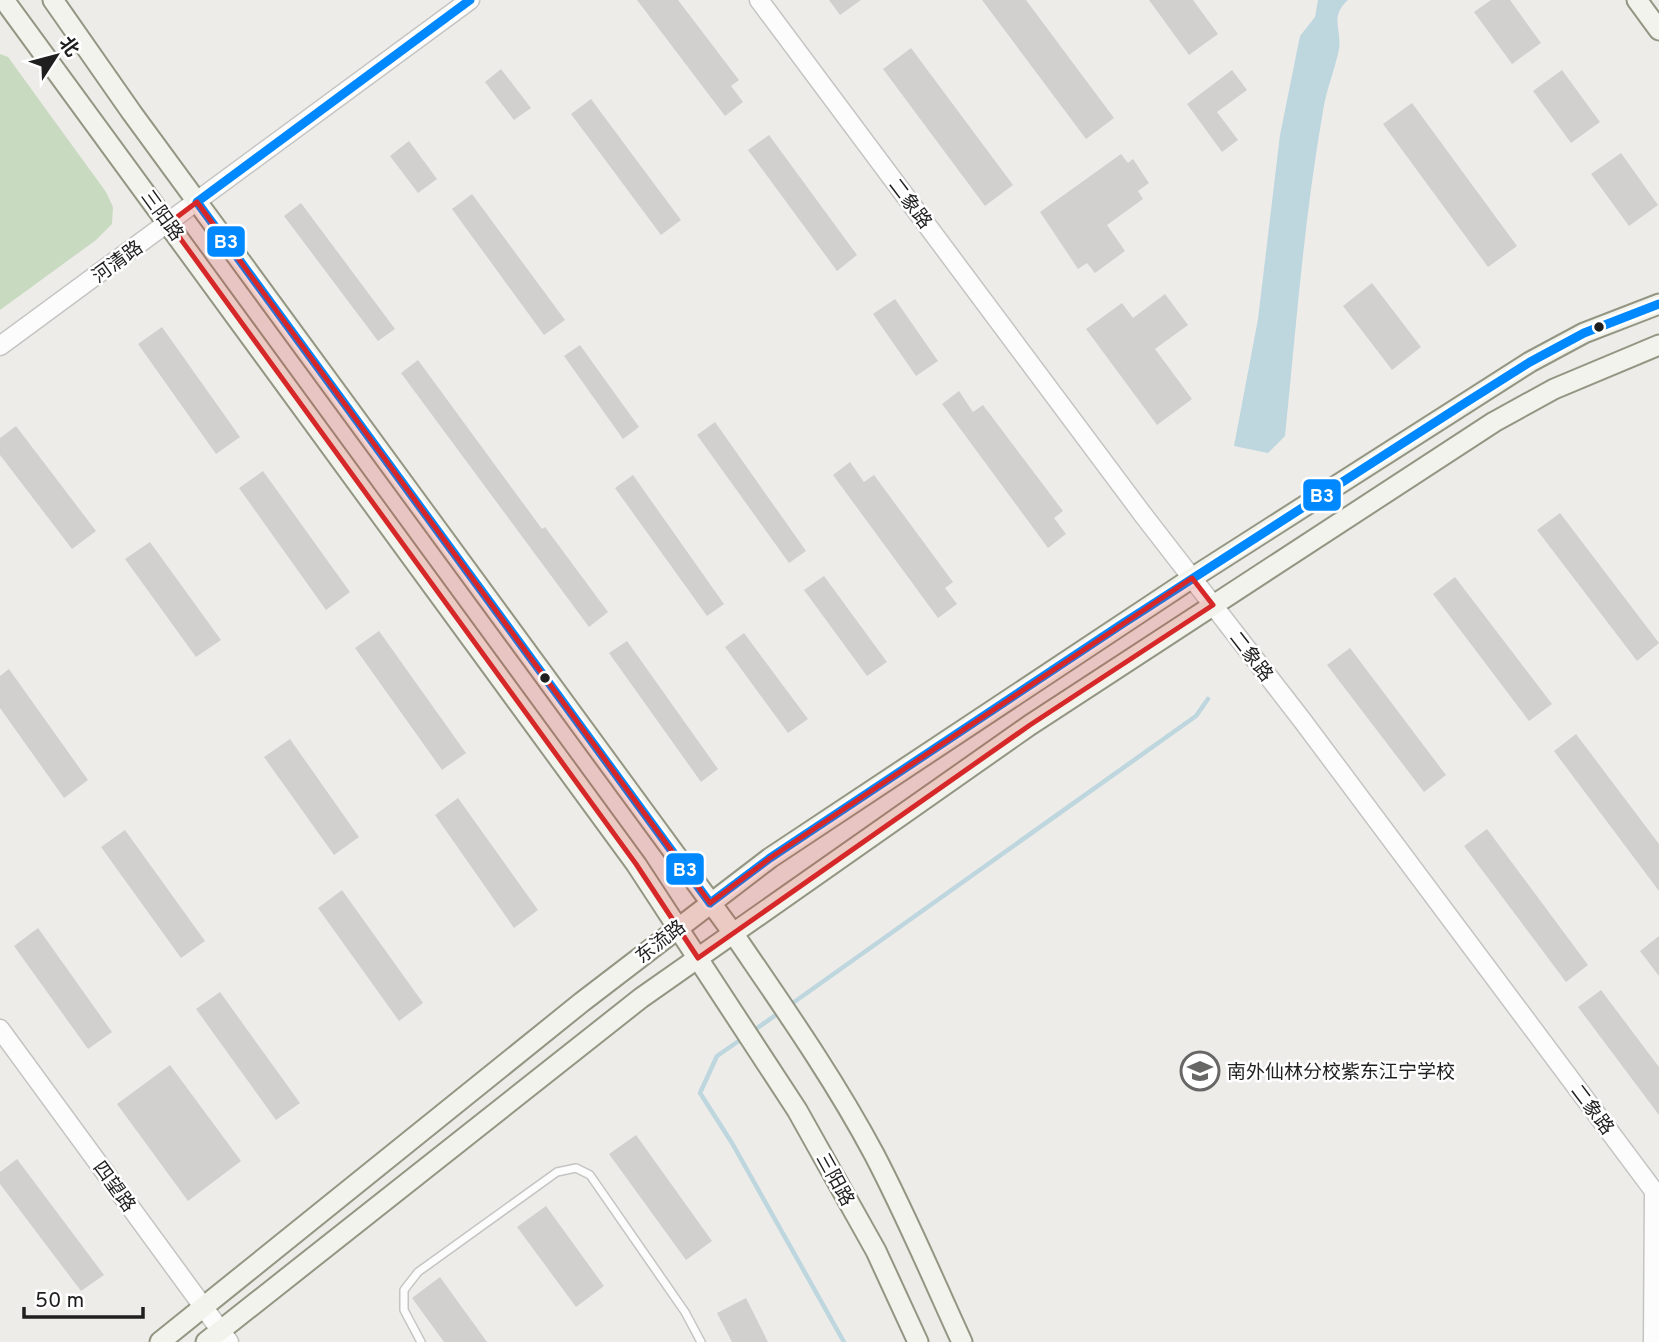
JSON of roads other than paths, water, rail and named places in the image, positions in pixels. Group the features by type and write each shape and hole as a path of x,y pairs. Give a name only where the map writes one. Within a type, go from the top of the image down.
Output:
{"main road":[{"name":"三阳路","path":"4,0 636,864 767,1064 836,1178 876,1251 918,1342"},
{"name":"三阳路","path":"53,0 197,202 733,933 802,1034 873,1152 962,1342"},
{"path":"1637,0 1659,30"},
{"name":"东流路","path":"160,1342 582,1002 770,858 1192,578 1530,362 1584,333 1659,304"},
{"name":"东流路","path":"219,1338 641,998 1030,725 1494,422 1554,389 1659,345"}],"street":[{"name":"河清路","path":"0,346 470,0"},
{"name":"二象路","path":"759,0 1656,1191 1653,1342"},
{"name":"四望路","path":"0,1029 204,1307 219,1338"}],"lane":[{"path":"421,1342 404,1310 404,1290 418,1272 557,1172 576,1168 590,1175 685,1312 701,1342"}],"water":[{"path":"1318,0 1348,0 1339,12 1339,49 1324,103 1316,152 1285,436 1268,453 1234,446 1258,319 1280,135 1300,36 1315,17"}],"waterway":[{"path":"790,1005 1196,716 1208,699"},
{"path":"753,1031 780,1012"},
{"path":"743,1038 717,1056 700,1093 732,1143 844,1342"}],"place":[{"name":"南外仙林分校紫东江宁学校","path":"1200,1071"}]}
